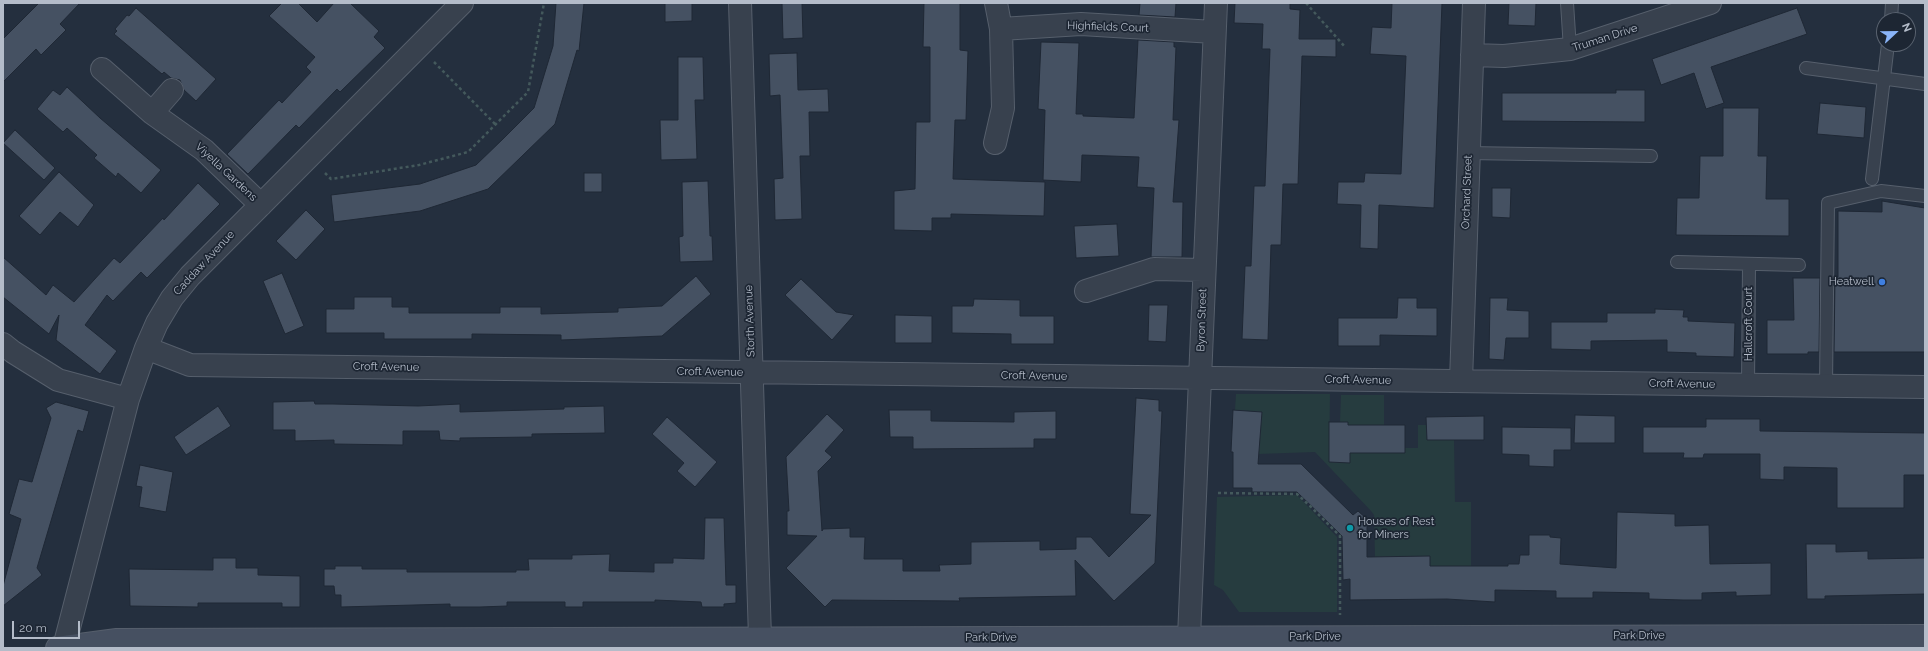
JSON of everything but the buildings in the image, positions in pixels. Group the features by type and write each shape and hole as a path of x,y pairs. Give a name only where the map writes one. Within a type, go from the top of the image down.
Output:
{"street":[{"name":"Caddaw Avenue","path":"61,648 128,399 146,348 157,323 172,298 190,276 462,3"},
{"name":"Storth Avenue","path":"740,3 760,638"},
{"path":"995,144 1003,108 1001,29 996,3"},
{"name":"Byron Street","path":"1189,637 1216,3"},
{"name":"Orchard Street","path":"1460,381 1474,3"},
{"name":"Truman Drive","path":"1472,55 1504,56 1570,50 1710,3"},
{"name":"Highfields Court","path":"1001,29 1081,24 1214,32"},
{"name":"Viyella Gardens","path":"102,69 152,113 204,150 261,205"},
{"path":"152,113 172,90"},
{"path":"1086,291 1154,269 1204,270"},
{"path":"3,344 13,352 58,380 128,399"},
{"name":"Croft Avenue","path":"146,348 190,365 1925,387"},
{"name":"Park Drive","path":"61,648 117,640 1189,637 1354,642 1925,636"}],"lane":[{"path":"1567,3 1570,50"},
{"path":"1872,179 1887,52"},
{"path":"1806,68 1925,84"},
{"path":"1468,153 1651,156"},
{"path":"1826,386 1828,203 1881,191 1925,196"},
{"path":"1677,262 1799,265"},
{"name":"Hallcroft Court","path":"1748,385 1749,264"}],"path":[{"path":"309,157 331,179 419,165 468,152 528,92 544,3"},
{"path":"1306,3 1345,47"},
{"path":"418,47 495,124"},
{"path":"1213,493 1297,494 1310,506 1340,536 1340,617"}],"green space":[{"path":"1236,394 1330,394 1329,462 1350,462 1348,422 1340,422 1341,395 1384,395 1384,425 1362,425 1405,448 1418,448 1418,425 1426,425 1427,440 1454,440 1455,502 1471,502 1471,566 1431,591 1430,557 1375,557 1374,515 1371,511 1315,452 1258,454 1262,412 1235,410"},
{"path":"1297,495 1337,537 1337,612 1239,612 1223,590 1214,585 1217,497"}],"place":[{"name":"Heatwell","path":"1882,282"},
{"name":"Houses of Rest for Miners","path":"1350,528"}]}
